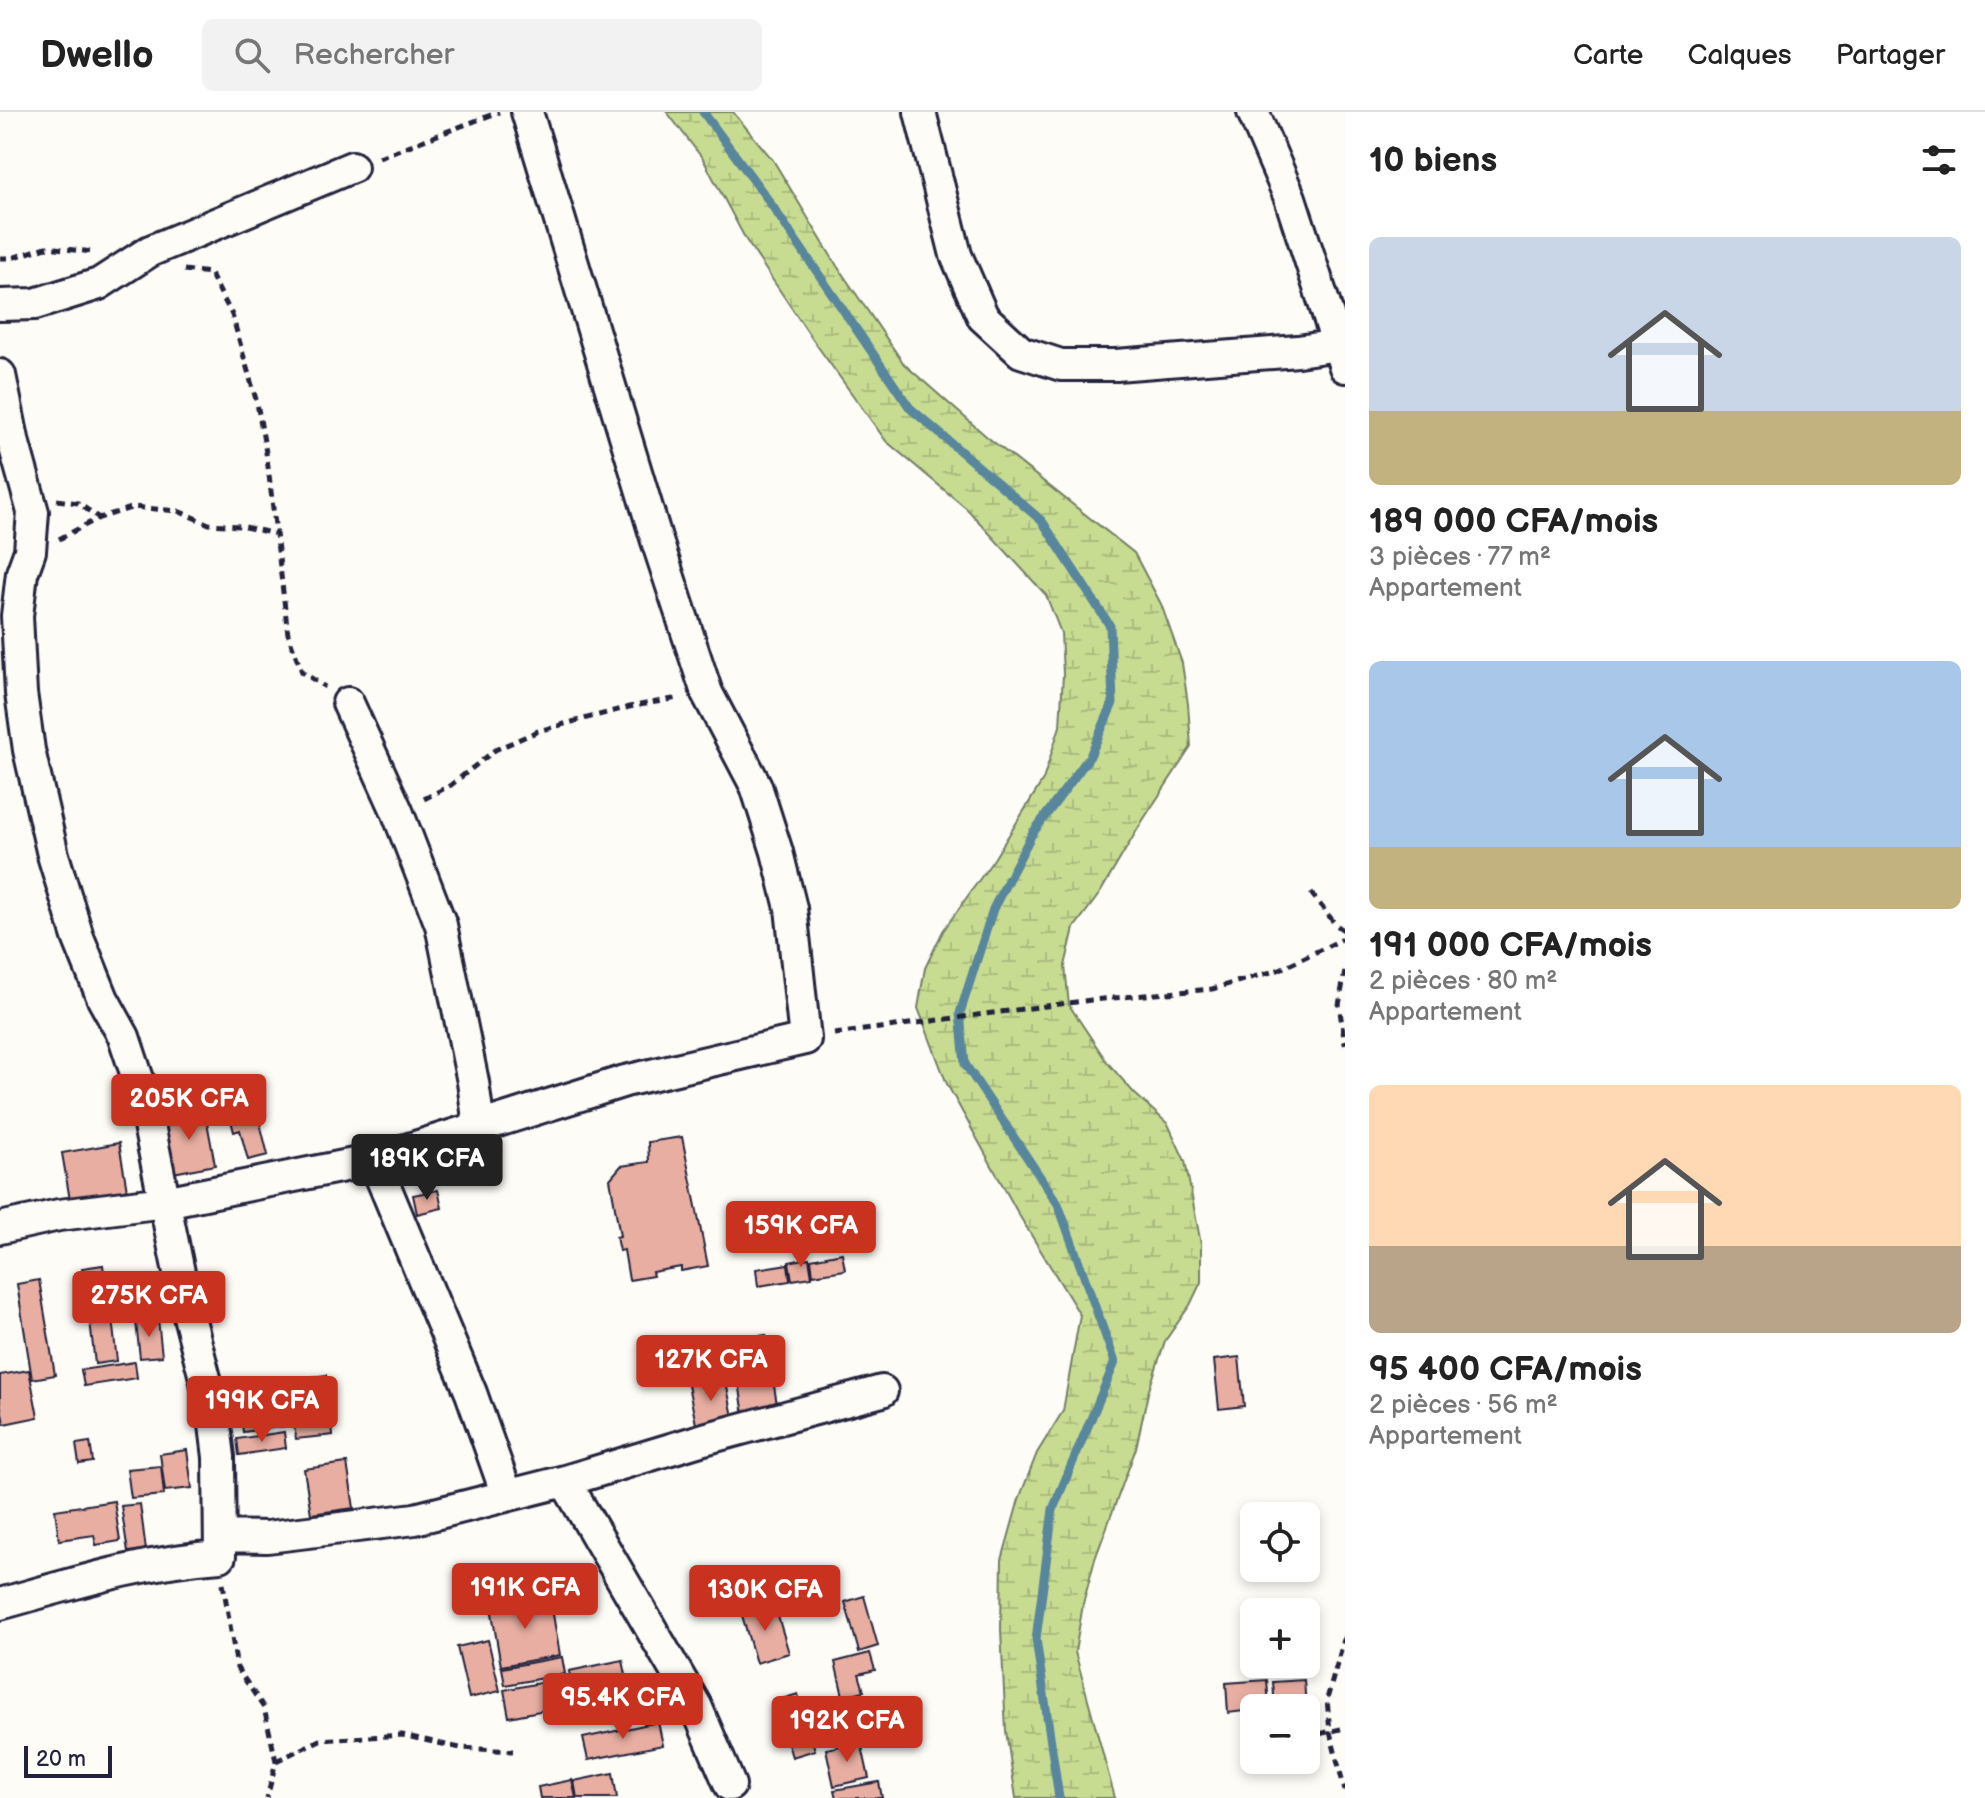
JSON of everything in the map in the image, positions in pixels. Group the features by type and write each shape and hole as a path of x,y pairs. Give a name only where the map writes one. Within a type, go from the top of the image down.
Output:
{"street":[{"path":"0,1228 59,1215 165,1202 374,1160 625,1081 805,1039 791,908 777,852 756,786 707,693 657,541 527,112"},
{"path":"920,112 956,255 983,317 1021,352 1061,365 1116,365 1298,351 1342,352 1290,198 1253,112"},
{"path":"0,305 35,304 89,288 150,251 352,167"},
{"path":"0,375 14,444 33,512 30,551 22,573 17,616 21,693 29,750 53,855 78,937 103,999 124,1037 142,1091 184,1297 213,1409 219,1457 220,1546"},
{"path":"348,703 397,811 441,925 463,1027 479,1126"},
{"path":"374,1160 471,1393 507,1495"},
{"path":"0,1604 185,1558 220,1546 267,1537 415,1519 565,1481 704,1439 882,1391"},
{"path":"565,1481 696,1706 730,1785"}],"path":[{"path":"352,167 499,112"},
{"path":"0,258 12,258 46,247 99,253"},
{"path":"150,251 169,268 210,273 232,315 257,403 267,458 288,634 302,672 348,703"},
{"path":"22,573 39,552 63,536 99,518 134,507 178,511 209,524 241,526 275,534"},
{"path":"397,811 451,785 495,750 538,731 629,707 707,693"},
{"path":"1311,893 1336,925 1345,931"},
{"path":"805,1039 1091,1000 1212,989 1278,970 1345,938"},
{"path":"1345,971 1339,1005 1345,1044"},
{"path":"220,1546 228,1624 237,1668 264,1708 276,1761 267,1798"},
{"path":"1345,1636 1327,1699 1330,1732 1345,1791"},
{"path":"1320,1734 1345,1728"},
{"path":"276,1761 320,1740 402,1735 460,1748 513,1751"}],"green space":[{"path":"667,112 733,112 773,160 837,266 904,364 986,436 1134,553 1161,604 1182,663 1191,747 1100,893 1074,928 1065,966 1069,1005 1107,1062 1134,1093 1168,1124 1185,1161 1201,1244 1201,1282 1190,1305 1165,1341 1148,1393 1136,1448 1095,1559 1075,1652 1115,1798 1016,1798 1006,1731 1001,1630 1002,1560 1019,1499 1037,1453 1063,1411 1080,1315 1019,1215 947,1084 918,1008 925,968 943,931 994,859 1043,780 1060,726 1063,674 1061,633 1046,595 967,509 886,441 746,240 703,159"}],"building":[{"path":"253,1095 268,1155 248,1160 240,1130 234,1132 226,1102"},
{"path":"205,1111 215,1165 173,1173 163,1119"},
{"path":"682,1137 708,1266 652,1272 653,1276 629,1280 624,1250 619,1251 616,1237 620,1236 610,1179 621,1166 649,1162 648,1142"},
{"path":"119,1143 127,1190 70,1200 62,1153"},
{"path":"438,1190 442,1208 417,1214 413,1195"},
{"path":"842,1253 845,1270 813,1275 811,1259"},
{"path":"809,1258 812,1277 792,1280 789,1262"},
{"path":"788,1264 790,1281 758,1286 756,1269"},
{"path":"103,1265 108,1303 86,1305 82,1268"},
{"path":"39,1280 55,1375 32,1379 17,1284"},
{"path":"111,1310 117,1361 95,1364 89,1312"},
{"path":"158,1319 162,1356 140,1358 136,1322"},
{"path":"766,1335 778,1411 744,1416 733,1340"},
{"path":"1239,1357 1244,1406 1219,1409 1214,1360"},
{"path":"135,1362 137,1378 84,1386 81,1370"},
{"path":"29,1370 38,1417 4,1424 0,1375"},
{"path":"326,1375 333,1435 296,1439 294,1425 243,1432 237,1386"},
{"path":"725,1377 734,1422 697,1429 688,1385"},
{"path":"284,1432 286,1448 239,1455 237,1439"},
{"path":"90,1442 93,1462 79,1464 76,1444"},
{"path":"187,1450 192,1488 165,1491 160,1454"},
{"path":"347,1463 354,1508 311,1514 304,1469"},
{"path":"161,1466 164,1495 131,1498 127,1469"},
{"path":"114,1501 120,1541 96,1545 94,1535 59,1540 55,1510"},
{"path":"140,1504 146,1550 128,1552 121,1506"},
{"path":"864,1596 878,1646 859,1652 845,1602"},
{"path":"550,1597 560,1655 501,1666 491,1607"},
{"path":"774,1603 789,1653 756,1663 741,1612"},
{"path":"488,1640 500,1691 469,1698 457,1647"},
{"path":"870,1653 875,1670 859,1674 864,1691 843,1696 835,1662"},
{"path":"562,1657 565,1674 505,1685 502,1668"},
{"path":"623,1660 629,1690 575,1701 569,1671"},
{"path":"1267,1680 1268,1694 1240,1694 1240,1712 1228,1713 1226,1683"},
{"path":"1304,1680 1305,1694 1274,1694 1273,1682"},
{"path":"550,1681 555,1708 509,1717 504,1690"},
{"path":"798,1694 815,1750 792,1757 775,1701"},
{"path":"658,1722 663,1745 588,1760 583,1738"},
{"path":"861,1742 869,1778 834,1786 826,1749"},
{"path":"613,1773 617,1798 577,1798 574,1781"},
{"path":"572,1780 576,1798 540,1798 538,1787"},
{"path":"879,1782 882,1798 836,1798 834,1790"}],"waterway":[{"path":"703,112 766,197 910,408 1042,521 1110,626 1113,703 1090,756 1032,834 993,909 960,1013 965,1064 1058,1204 1115,1362 1053,1509 1036,1639 1059,1798"}]}
